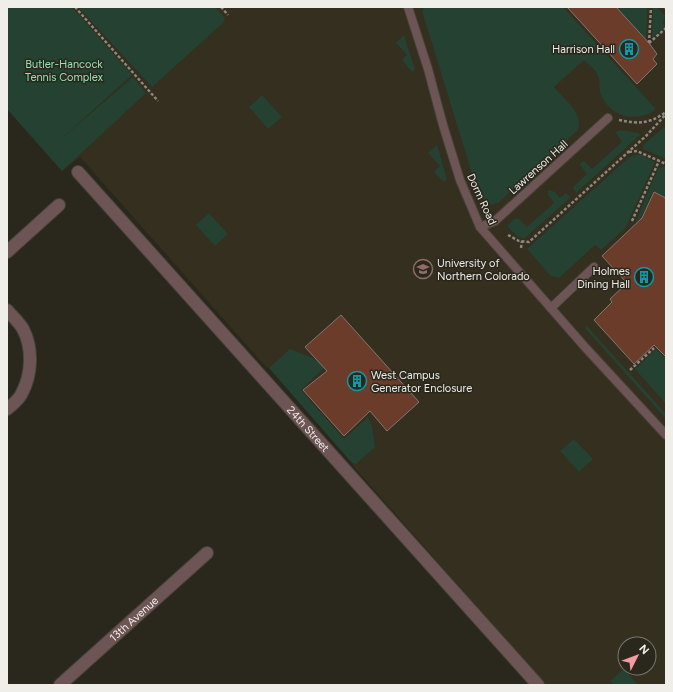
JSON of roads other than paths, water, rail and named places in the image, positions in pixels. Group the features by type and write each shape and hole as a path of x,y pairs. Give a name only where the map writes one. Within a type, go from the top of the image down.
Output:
{"street":[{"name":"24th Street","path":"78,172 538,685"},
{"path":"7,252 59,205"},
{"path":"7,310 22,328 29,343 30,365 29,376 22,394 7,409"},
{"name":"13th Avenue","path":"60,685 207,553"}],"lane":[{"name":"Dorm Road","path":"408,7 460,180 480,227 666,435"},
{"name":"Lawrenson Hall","path":"480,227 495,220 608,118"},
{"path":"551,308 594,267"}],"place":[{"name":"Harrison Hall","path":"629,49"},
{"name":"University of Northern Colorado","path":"423,269"},
{"name":"Holmes Dining Hall","path":"644,277"},
{"name":"West Campus Generator Enclosure","path":"357,381"}],"park label":[{"name":"Butler-Hancock Tennis Complex","path":"64,70"}]}
